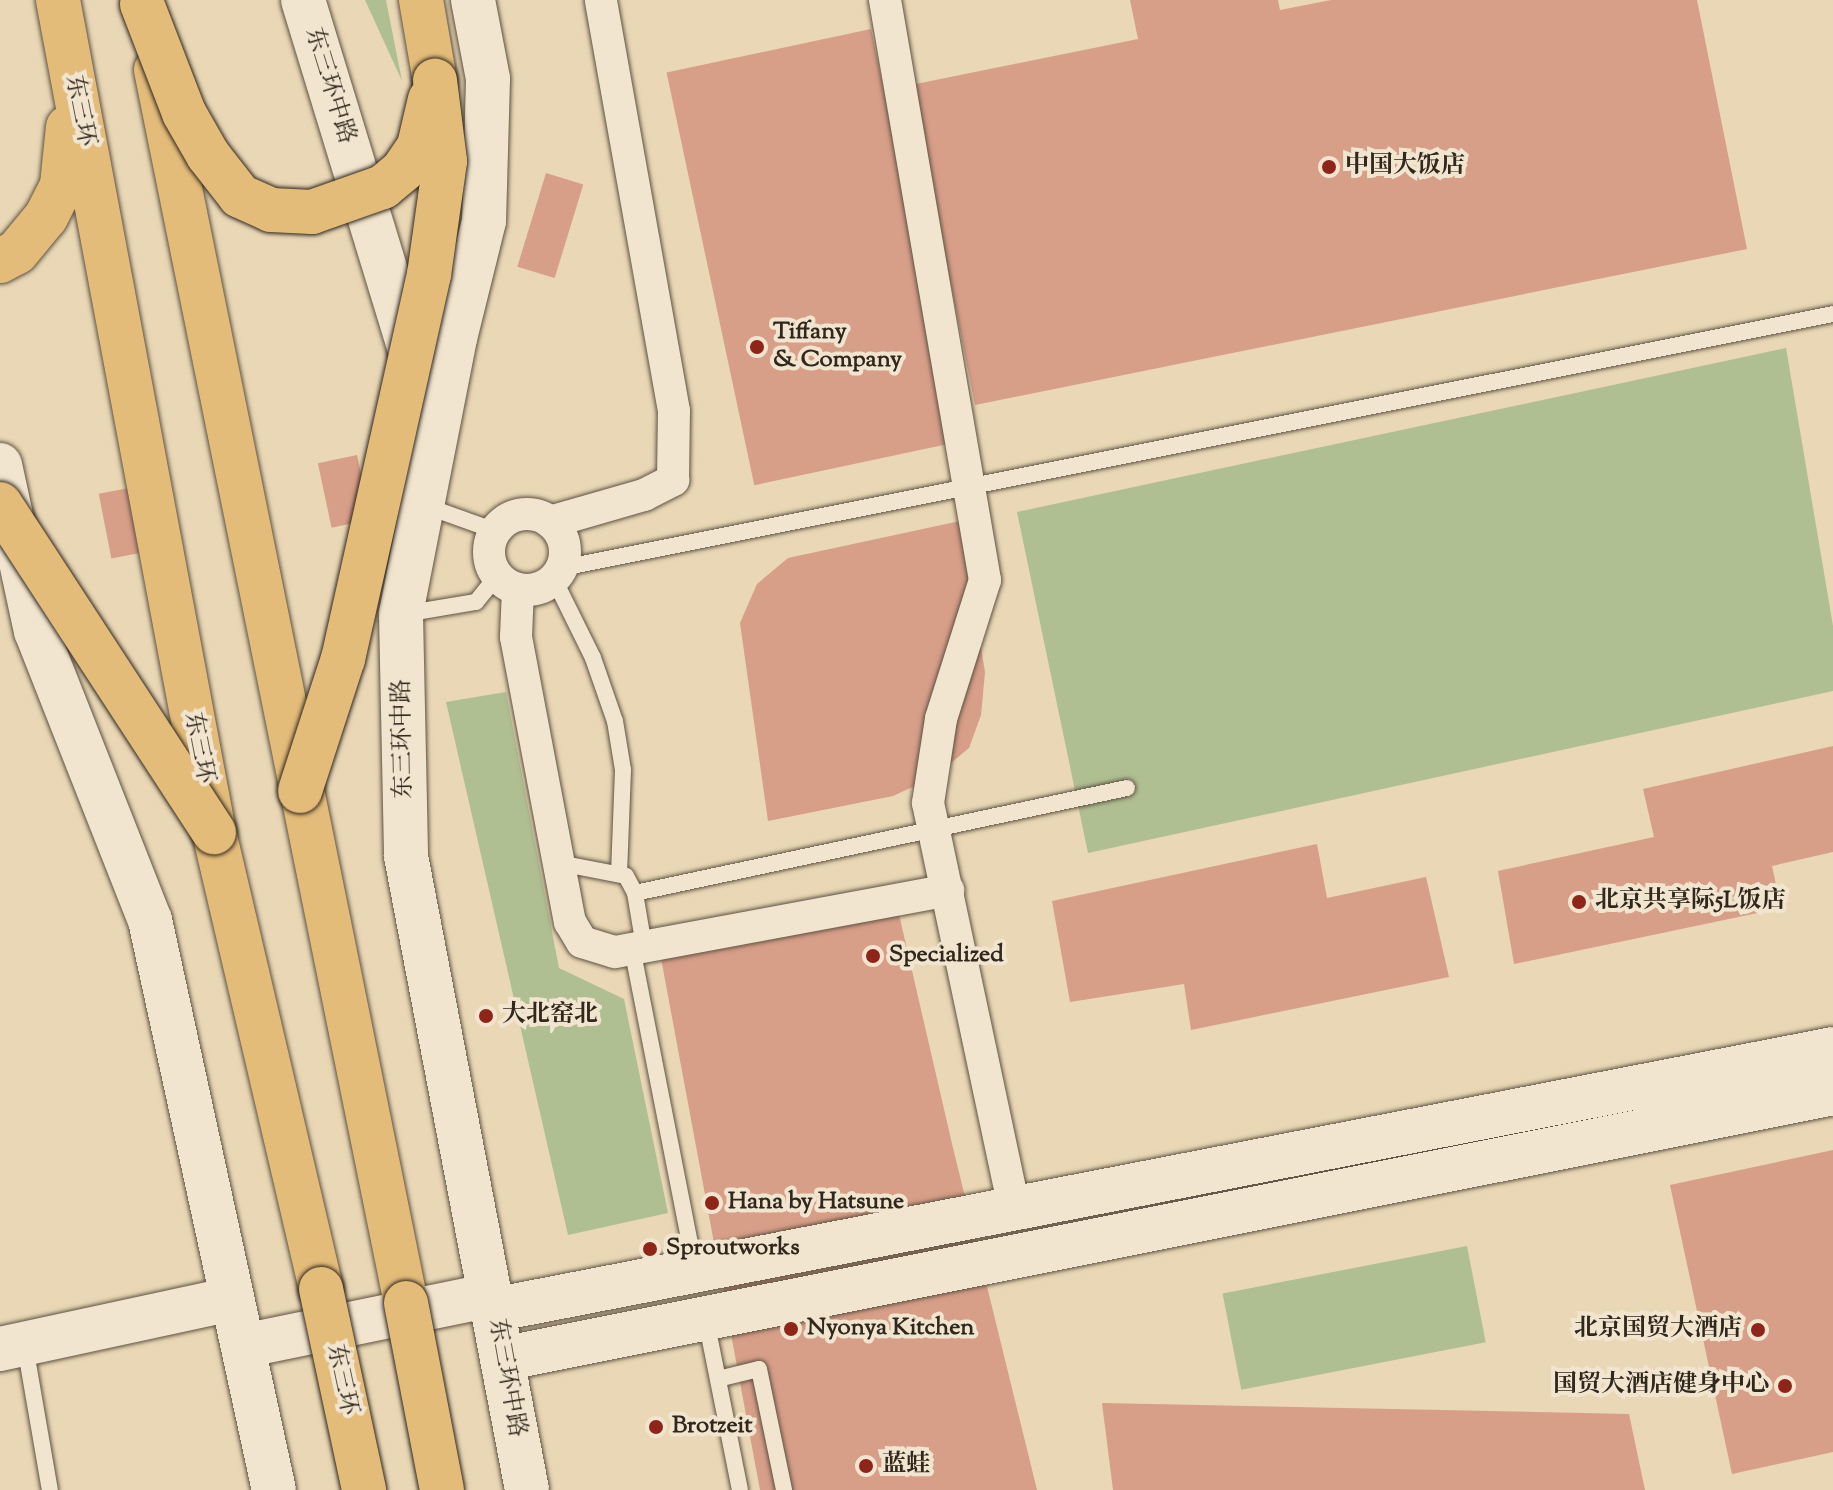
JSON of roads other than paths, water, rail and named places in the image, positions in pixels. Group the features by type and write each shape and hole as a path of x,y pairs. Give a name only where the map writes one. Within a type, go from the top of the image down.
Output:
{"highway":[{"path":"300,791 343,659 429,275 445,161 421,0"},
{"path":"142,2 184,113 208,155 240,196 271,210 312,212 383,187 403,170 419,146 435,81"},
{"path":"142,2 442,1490"},
{"path":"0,261 17,252 46,217 62,185 69,142 60,11"},
{"name":"东三环","path":"60,11 214,832 364,1490"},
{"path":"0,504 214,832"}],"street":[{"name":"东三环中路","path":"303,0 435,433 401,614 406,856 527,1490"},
{"path":"435,433 484,221 488,79 473,0"},
{"path":"550,522 644,495 673,480 674,411 601,0"},
{"path":"885,0 985,580 941,719 928,803 1014,1208"},
{"path":"0,465 36,631 150,920 274,1490"},
{"path":"508,583 543,587 558,574 564,543 550,522 539,516 515,516 496,531 489,554 508,583 570,922 582,942 615,952 948,890"},
{"path":"0,579 36,631"},
{"path":"243,1346 696,1270 1833,1049"},
{"path":"502,1359 1833,1093"},
{"path":"12,1346 232,1299"}],"lane":[{"path":"619,874 623,770 615,721 558,574 1833,314"},
{"path":"422,504 496,531"},
{"path":"401,614 476,602 508,583"},
{"path":"635,893 1127,788"},
{"path":"559,863 619,874 635,893 638,947 696,1270"},
{"path":"706,1318 740,1490"},
{"path":"12,1346 50,1490"},
{"path":"718,1379 759,1369 784,1490"}],"place":[{"name":"中国大饭店","path":"1329,167"},
{"name":"Tiffany & Company","path":"757,347"},
{"name":"北京共享际5L饭店","path":"1579,902"},
{"name":"Specialized","path":"873,956"},
{"name":"大北窑北","path":"486,1016"},
{"name":"Hana by Hatsune","path":"712,1203"},
{"name":"Sproutworks","path":"650,1249"},
{"name":"Nyonya Kitchen","path":"791,1329"},
{"name":"北京国贸大酒店","path":"1758,1330"},
{"name":"国贸大酒店健身中心","path":"1785,1386"},
{"name":"Brotzeit","path":"656,1427"},
{"name":"蓝蛙","path":"866,1466"}]}
